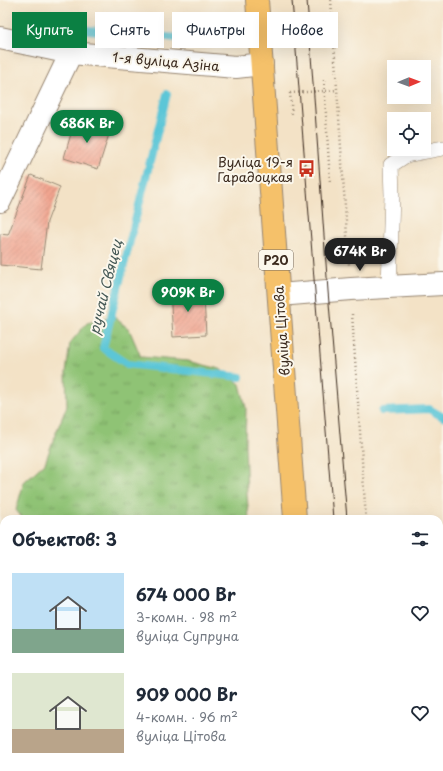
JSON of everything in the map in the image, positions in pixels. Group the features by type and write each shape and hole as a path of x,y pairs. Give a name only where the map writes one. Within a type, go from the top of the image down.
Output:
{"main road":[{"name":"вуліца Цітова","path":"257,0 295,515"}],"street":[{"name":"1-я вуліца Азіна","path":"0,38 71,53 236,66 262,64"},
{"path":"0,201 71,53"},
{"path":"278,295 443,284"}],"lane":[{"path":"389,287 392,194 391,166 406,155 443,148"}],"path":[{"path":"331,0 366,515"},
{"path":"324,80 330,182"},
{"path":"290,93 337,90"}],"green space":[{"path":"114,317 129,329 141,357 188,361 220,369 240,384 246,408 245,444 249,515 20,515 16,510 24,482 45,463 67,406 66,373 70,343 87,323"}],"building":[{"path":"75,120 110,131 98,169 64,158"},
{"path":"31,175 60,187 47,222 41,269 0,265 0,234 8,235"},
{"path":"199,288 200,298 204,297 206,335 173,337 170,290"}],"waterway":[{"path":"87,30 172,37"},
{"name":"ручай Свяцец","path":"167,94 103,348 127,364 240,377"},
{"name":"ручай Свяцец","path":"382,411 429,409 443,417"}],"tram line":[{"path":"292,0 333,515"},
{"path":"307,0 328,291 347,515"}],"place":[{"name":"Вуліца 19-я Гарадоцкая","path":"306,168"}]}
